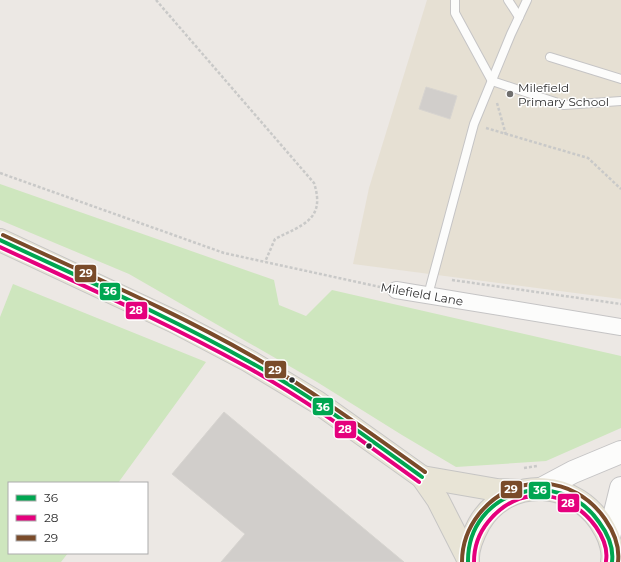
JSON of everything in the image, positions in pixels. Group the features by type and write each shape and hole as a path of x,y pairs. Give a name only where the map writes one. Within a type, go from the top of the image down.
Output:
{"main road":[{"path":"1,244 175,322 249,361 317,402 422,477 438,500 468,560"},
{"path":"422,477 497,490 522,491 543,488 565,493 584,503 599,518 609,538 613,561"},
{"path":"468,560 473,535 485,514 502,499 522,491"}],"street":[{"name":"Milefield Lane","path":"396,290 621,327"},
{"path":"543,488 573,472 621,452"},
{"path":"609,538 612,519 621,488"}],"lane":[{"path":"455,0 455,13 492,81 564,105 621,101"},
{"path":"508,0 519,17"},
{"path":"428,295 474,124 527,0"},
{"path":"550,57 621,79"}],"path":[{"path":"156,0 278,139 314,183 319,196 316,209 309,222 275,239 265,262"},
{"path":"492,81 506,135"},
{"path":"474,124 506,135 588,158 621,189"},
{"name":"Milefield Lane","path":"0,173 224,253 396,290"},
{"path":"432,277 621,304"}],"shaded area":[{"name":"Milefield Primary School","path":"427,0 621,0 621,299 353,264 369,188"}],"green space":[{"path":"0,184 274,280 279,305 306,316 332,290 621,356 621,428 546,461 456,467 317,382 129,274 0,220"},
{"path":"13,284 206,362 119,482 8,482 8,554 67,554 61,562 0,562 0,317"}],"building":[{"path":"426,87 457,96 450,119 419,109"},
{"path":"224,412 404,562 221,562 245,534 172,474"}],"transit line":[{"name":"29","path":"3,235 129,293 222,339 275,369 362,427 425,472"},
{"name":"36","path":"0,240 156,313 218,344 315,401 422,477"},
{"name":"28","path":"0,247 154,319 245,366 312,406 419,482"},
{"name":"29","path":"462,562 464,543 469,531 475,519 493,500 509,490 526,485 543,484 560,486 577,493 592,504 605,519 614,534 618,550 618,562"},
{"name":"36","path":"468,562 472,537 482,517 498,502 518,493 540,490 562,494 582,504 599,522 608,536 612,551 612,562"},
{"name":"28","path":"474,562 476,546 482,531 488,522 500,510 514,501 528,497 543,496 557,498 572,504 585,514 596,527 603,539 606,548 606,561"}],"place":[{"name":"Milefield Primary School","path":"510,94"}]}
